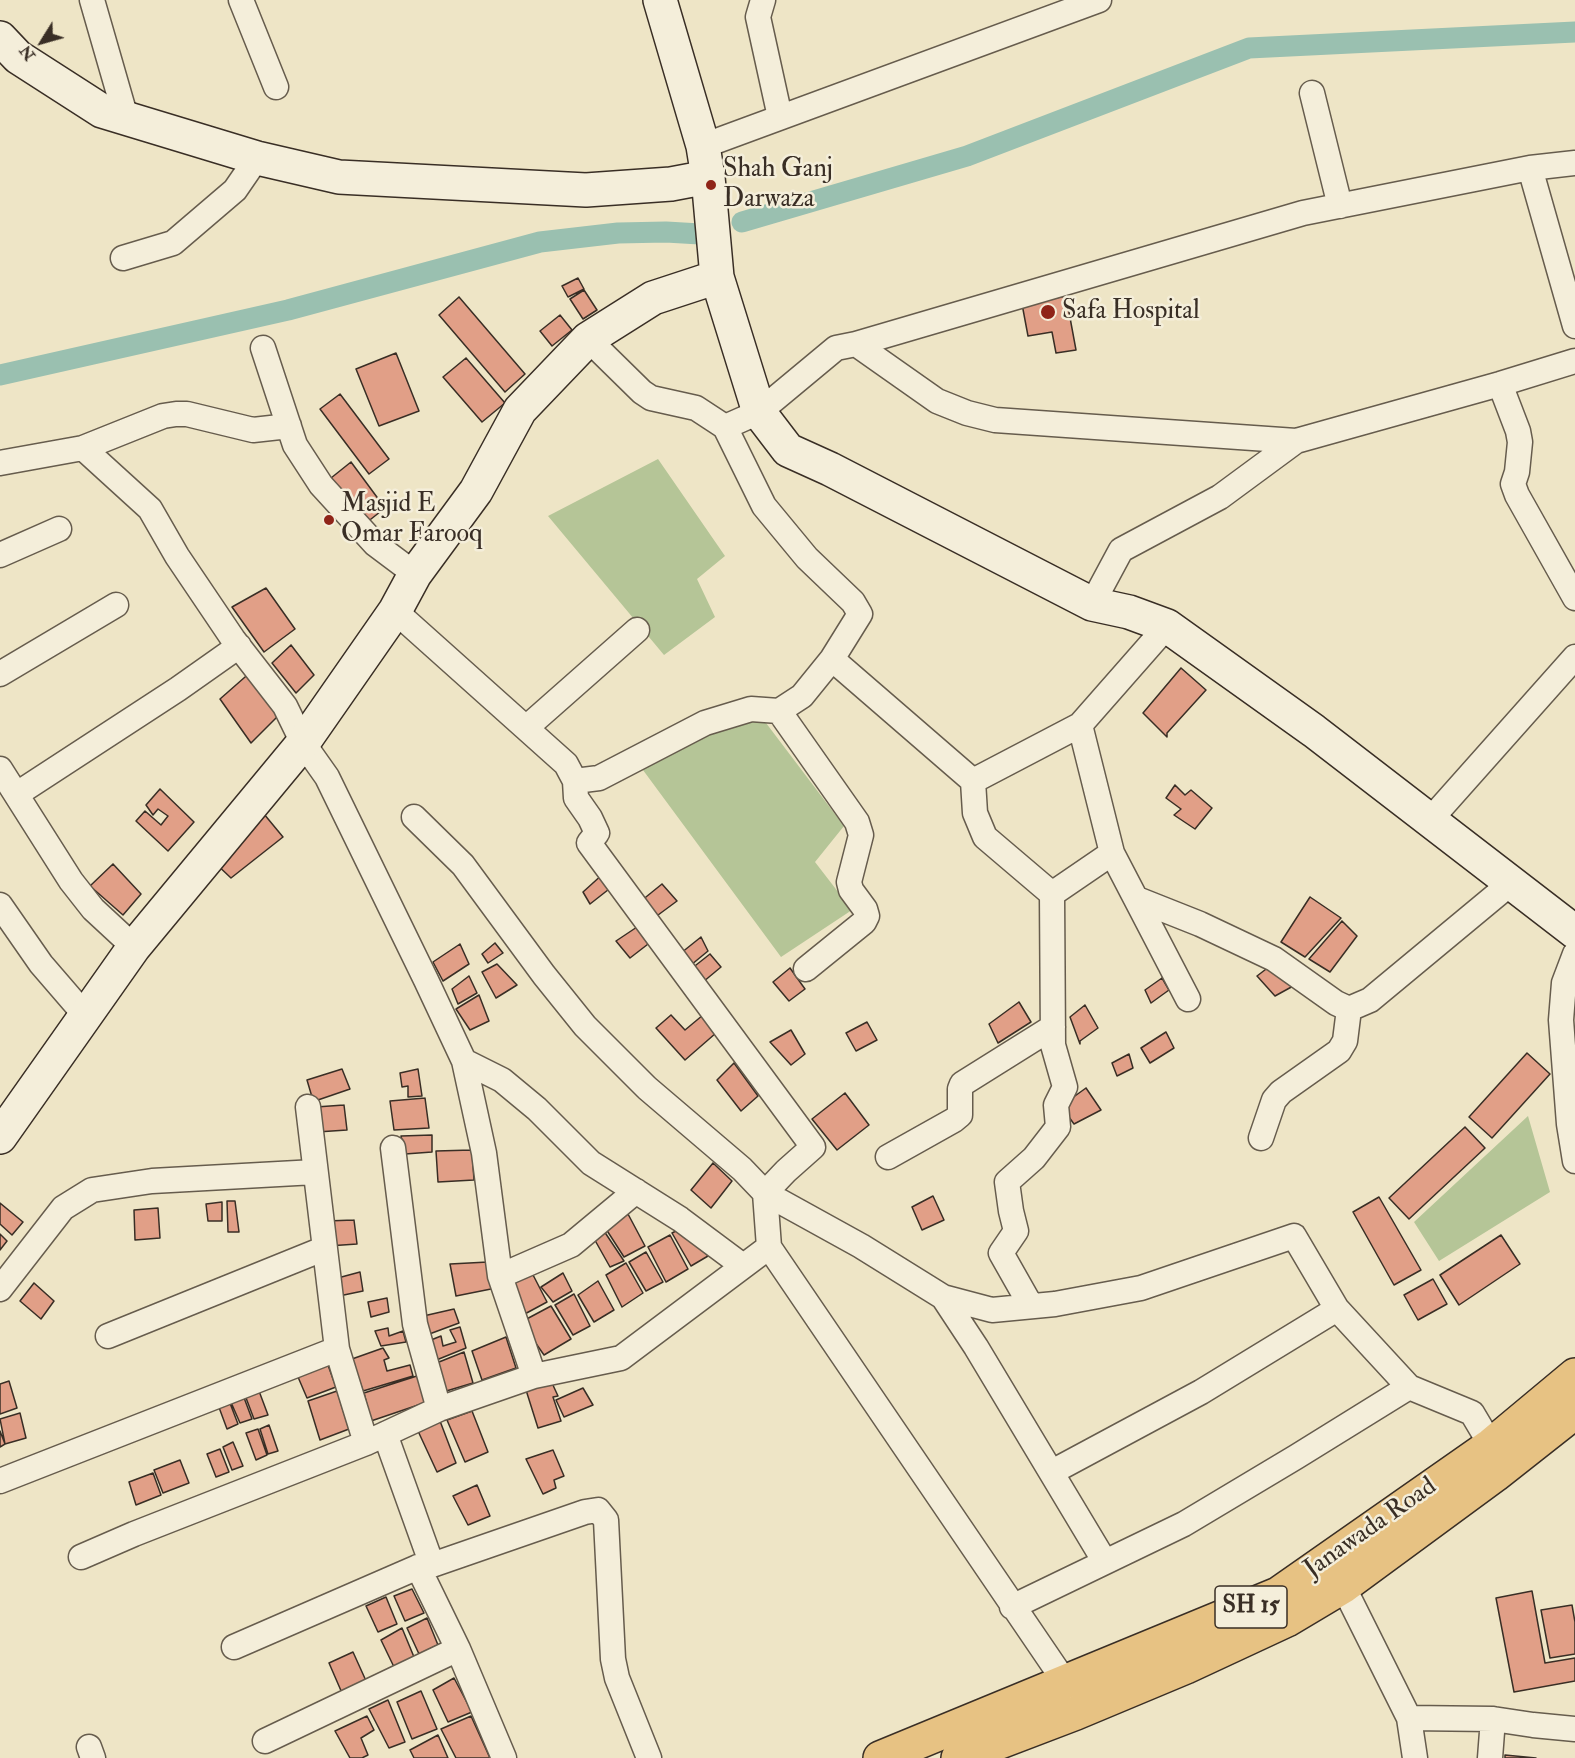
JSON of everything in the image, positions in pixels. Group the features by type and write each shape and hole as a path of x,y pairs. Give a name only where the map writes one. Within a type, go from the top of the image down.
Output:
{"main road":[{"name":"Janawada Road","path":"958,1758 998,1751 1076,1713 1186,1667 1287,1620 1337,1573 1575,1375"},
{"name":"Janawada Road","path":"880,1758 1254,1606 1278,1594 1337,1573 1495,1475 1575,1412"}],"street":[{"path":"92,0 126,118"},
{"path":"241,0 276,87"},
{"path":"660,0 706,161 717,277 759,412 788,450 830,469 1092,604 1129,612 1167,626 1314,731 1575,932"},
{"path":"763,0 758,17 780,117"},
{"path":"0,38 18,57 102,111 257,158 339,177 586,190 671,184 780,117 1099,0"},
{"path":"1312,93 1340,206"},
{"path":"123,258 173,243 235,190 257,158"},
{"path":"725,427 759,412 836,348 1303,213 1530,168 1575,163"},
{"path":"1530,168 1575,326"},
{"path":"0,1137 134,947 303,742 394,611 415,574 476,491 520,410 588,339 653,298 717,277"},
{"path":"575,781 598,778 705,723 751,708 779,711 802,696 832,658 860,614 853,602 807,558 764,506 725,427 696,408 651,398 588,339"},
{"path":"856,344 937,400 967,413 995,420 1296,441 1575,361"},
{"path":"263,348 295,445 321,485 375,544 415,574"},
{"path":"1500,384 1520,442 1514,483 1517,495 1575,598"},
{"path":"0,463 83,448 163,416 176,414 187,414 253,430 289,426"},
{"path":"1092,604 1121,550 1220,497 1296,441"},
{"path":"83,448 150,509 177,556 239,646 285,706 303,742 327,777 426,980 464,1061 484,1153 500,1276 534,1376"},
{"path":"0,555 59,529"},
{"path":"0,674 116,605"},
{"path":"394,611 566,764 575,781 576,798 597,833 590,843 813,1147 765,1193 769,1247 1065,1682 1076,1713"},
{"path":"973,781 1080,725 1167,626"},
{"path":"526,728 637,630"},
{"path":"17,794 178,689 239,646"},
{"path":"1430,820 1575,657"},
{"path":"832,658 973,781 975,813 985,837 1052,894 1053,1046 1065,1087 1056,1106 1058,1127 1034,1158 1007,1182 1016,1231 1001,1253 1031,1306"},
{"path":"779,711 857,822 861,835 849,882 851,890 866,909 867,916 864,922 806,969"},
{"path":"1080,725 1112,853 1188,999"},
{"path":"0,769 71,880 93,909 134,947"},
{"path":"414,818 463,865 544,975 585,1026 646,1088 742,1169 765,1193 861,1246 943,1297 992,1310 1055,1304 1142,1288 1294,1236 1337,1309 1409,1387 1472,1413 1491,1445"},
{"path":"1052,894 1112,853"},
{"path":"1137,899 1200,924 1274,959 1336,1003 1350,1009 1370,1000 1511,883"},
{"path":"0,905 41,964 85,1015"},
{"path":"1575,954 1564,983 1561,1020 1569,1124 1575,1161"},
{"path":"1261,1138 1274,1100 1281,1092 1339,1050 1346,1041 1350,1009"},
{"path":"888,1157 954,1120 960,1115 962,1084 1053,1027"},
{"path":"464,1061 502,1080 537,1109 591,1163 681,1219 743,1266"},
{"path":"308,1107 323,1249 337,1349 376,1438 458,1649 504,1758"},
{"path":"393,1148 415,1324 439,1409"},
{"path":"0,1289 63,1208 92,1190 152,1181 315,1172"},
{"path":"500,1276 571,1245 636,1191"},
{"path":"81,1557 376,1438 439,1409 534,1376 621,1358 769,1247"},
{"path":"108,1336 323,1249"},
{"path":"943,1297 1105,1562"},
{"path":"1052,1472 1201,1392 1337,1309"},
{"path":"0,1481 337,1349"},
{"path":"1012,1607 1184,1524 1409,1387"},
{"path":"234,1647 425,1566 585,1512 598,1510 606,1520 613,1659 617,1678 649,1758"},
{"path":"1337,1573 1409,1718 1415,1758"},
{"path":"265,1741 458,1649"},
{"path":"1409,1718 1493,1719 1575,1729"},
{"path":"1490,1758 1493,1719"}],"green space":[{"path":"658,459 725,556 697,579 715,617 664,655 548,516"},
{"path":"763,719 844,826 815,862 852,910 781,957 640,766 708,731"},
{"path":"1528,1116 1550,1192 1439,1261 1414,1222"}],"building":[{"path":"578,278 584,289 568,297 562,286"},
{"path":"584,290 597,310 583,319 570,299"},
{"path":"1066,296 1076,350 1056,353 1052,332 1028,336 1022,304"},
{"path":"459,297 525,374 505,392 439,315"},
{"path":"560,315 572,330 552,346 540,331"},
{"path":"396,353 419,411 379,426 356,369"},
{"path":"466,358 505,403 482,422 443,377"},
{"path":"340,394 389,459 369,474 320,409"},
{"path":"351,462 385,508 366,523 331,478"},
{"path":"266,588 295,629 264,652 232,607"},
{"path":"291,645 314,675 296,693 272,663"},
{"path":"1181,668 1206,690 1167,733 1167,737 1143,713"},
{"path":"253,670 284,710 251,743 220,699"},
{"path":"1175,785 1185,795 1191,790 1212,808 1195,829 1174,815 1181,809 1166,798"},
{"path":"160,789 194,822 168,851 136,821 145,811 161,825 168,816 158,809 153,815 146,805"},
{"path":"259,808 283,837 231,878 213,861"},
{"path":"113,864 141,894 123,915 90,886"},
{"path":"604,873 613,886 590,904 583,892"},
{"path":"662,884 677,901 654,918 641,901"},
{"path":"1310,897 1341,918 1305,957 1281,942"},
{"path":"1342,921 1357,936 1330,972 1309,959"},
{"path":"640,925 652,941 630,958 616,941"},
{"path":"701,937 708,951 691,965 681,953"},
{"path":"495,943 503,953 488,963 482,954"},
{"path":"460,944 469,964 443,981 433,962"},
{"path":"710,954 721,967 703,982 691,969"},
{"path":"1274,963 1295,985 1275,996 1257,976"},
{"path":"497,964 517,985 496,998 482,972"},
{"path":"790,968 805,989 789,1001 773,982"},
{"path":"469,976 477,993 458,1004 452,989"},
{"path":"1162,978 1169,990 1151,1003 1145,990"},
{"path":"479,995 489,1021 470,1030 456,1009"},
{"path":"1019,1002 1031,1022 998,1043 989,1024"},
{"path":"1085,1005 1098,1028 1080,1041 1080,1044 1070,1017"},
{"path":"671,1015 685,1030 703,1015 716,1033 685,1060 656,1028"},
{"path":"867,1022 877,1040 856,1051 846,1033"},
{"path":"791,1030 805,1054 791,1065 770,1042"},
{"path":"1166,1032 1174,1048 1150,1063 1141,1048"},
{"path":"1527,1053 1550,1074 1492,1138 1469,1117"},
{"path":"1129,1054 1133,1068 1117,1076 1112,1063"},
{"path":"734,1063 758,1096 741,1111 717,1080"},
{"path":"342,1069 350,1089 315,1101 307,1080"},
{"path":"418,1069 422,1096 408,1097 408,1086 402,1087 400,1073"},
{"path":"1086,1088 1101,1110 1074,1124 1061,1106"},
{"path":"845,1093 869,1125 837,1150 812,1119"},
{"path":"425,1098 429,1128 394,1130 390,1101"},
{"path":"344,1105 347,1130 317,1132 316,1107"},
{"path":"1465,1127 1485,1148 1409,1219 1389,1198"},
{"path":"432,1135 432,1152 405,1154 401,1136"},
{"path":"472,1150 474,1180 438,1182 436,1151"},
{"path":"713,1163 732,1181 711,1208 691,1190"},
{"path":"933,1196 944,1220 922,1230 912,1207"},
{"path":"1379,1197 1421,1270 1394,1285 1353,1212"},
{"path":"227,1201 235,1201 239,1232 228,1232"},
{"path":"222,1202 222,1221 208,1221 206,1204"},
{"path":"0,1203 23,1222 12,1235 0,1224"},
{"path":"158,1208 160,1238 135,1240 134,1210"},
{"path":"628,1214 645,1246 624,1257 606,1229"},
{"path":"354,1220 357,1244 328,1246 326,1221"},
{"path":"686,1226 708,1256 691,1266 672,1233"},
{"path":"602,1228 624,1261 610,1267 592,1235"},
{"path":"0,1234 7,1241 0,1250"},
{"path":"670,1235 688,1269 666,1282 648,1247"},
{"path":"1501,1235 1520,1264 1459,1305 1440,1275"},
{"path":"646,1252 663,1282 646,1291 629,1262"},
{"path":"488,1262 491,1289 456,1296 450,1264"},
{"path":"626,1263 643,1293 622,1307 606,1275"},
{"path":"531,1271 547,1302 521,1316 509,1285"},
{"path":"360,1272 363,1291 339,1296 334,1279"},
{"path":"563,1273 572,1291 553,1302 541,1287"},
{"path":"1433,1279 1447,1304 1418,1320 1404,1295"},
{"path":"598,1281 614,1310 594,1322 578,1295"},
{"path":"34,1283 54,1301 41,1319 20,1301"},
{"path":"574,1294 590,1326 573,1335 555,1305"},
{"path":"387,1298 389,1312 371,1317 368,1302"},
{"path":"551,1306 571,1339 544,1355 521,1322"},
{"path":"454,1309 459,1323 424,1336 419,1317"},
{"path":"460,1327 466,1348 434,1361 426,1342 441,1336 443,1346 456,1342 450,1330"},
{"path":"388,1328 389,1336 403,1331 406,1342 381,1346 375,1331"},
{"path":"506,1337 516,1368 482,1380 472,1351"},
{"path":"383,1348 389,1358 384,1360 387,1371 410,1365 413,1376 363,1391 352,1359"},
{"path":"464,1352 473,1383 443,1392 434,1364"},
{"path":"325,1357 336,1387 307,1398 295,1370"},
{"path":"420,1375 430,1401 371,1421 364,1393"},
{"path":"9,1381 17,1408 0,1414 0,1384"},
{"path":"256,1383 268,1415 254,1419 243,1390"},
{"path":"552,1383 558,1396 553,1397 561,1421 538,1428 526,1390"},
{"path":"583,1388 593,1405 564,1417 556,1400"},
{"path":"337,1391 349,1429 320,1440 308,1401"},
{"path":"243,1395 252,1419 240,1423 230,1400"},
{"path":"228,1398 238,1424 227,1429 217,1402"},
{"path":"472,1411 488,1452 465,1462 447,1420"},
{"path":"20,1413 26,1438 5,1444 0,1419"},
{"path":"440,1421 456,1463 437,1472 418,1431"},
{"path":"269,1425 278,1451 268,1454 260,1429"},
{"path":"258,1429 267,1455 256,1460 246,1433"},
{"path":"0,1431 5,1444 0,1447"},
{"path":"233,1442 243,1466 232,1470 223,1447"},
{"path":"220,1449 229,1472 216,1477 207,1454"},
{"path":"553,1450 564,1476 554,1480 556,1488 543,1494 526,1459"},
{"path":"180,1460 189,1483 163,1493 154,1470"},
{"path":"153,1473 161,1495 136,1505 129,1482"},
{"path":"477,1485 490,1516 468,1525 453,1496"},
{"path":"412,1589 424,1613 405,1621 394,1596"},
{"path":"1532,1591 1545,1663 1575,1658 1575,1681 1514,1692 1496,1598"},
{"path":"386,1597 397,1624 378,1632 366,1606"},
{"path":"1572,1605 1575,1622 1575,1654 1550,1658 1541,1610"},
{"path":"427,1618 438,1645 419,1654 407,1628"},
{"path":"402,1628 414,1657 394,1667 381,1640"},
{"path":"353,1652 367,1683 342,1693 329,1663"},
{"path":"454,1678 472,1712 448,1722 433,1690"},
{"path":"421,1691 437,1729 412,1739 397,1702"},
{"path":"388,1700 405,1742 389,1748 369,1709"},
{"path":"367,1716 374,1730 361,1738 368,1755 362,1758 350,1758 335,1731"},
{"path":"471,1716 490,1758 456,1758 441,1729"},
{"path":"438,1735 448,1758 414,1758 410,1750"},
{"path":"1505,1755 1536,1758 1505,1758"}],"waterway":[{"path":"742,222 967,156 1249,48 1575,32"},
{"path":"0,375 288,310 540,242 618,233 700,234"}],"place":[{"name":"Shah Ganj Darwaza","path":"711,185"},
{"name":"Safa Hospital","path":"1048,312"},
{"name":"Masjid E Omar Farooq","path":"329,520"}]}
